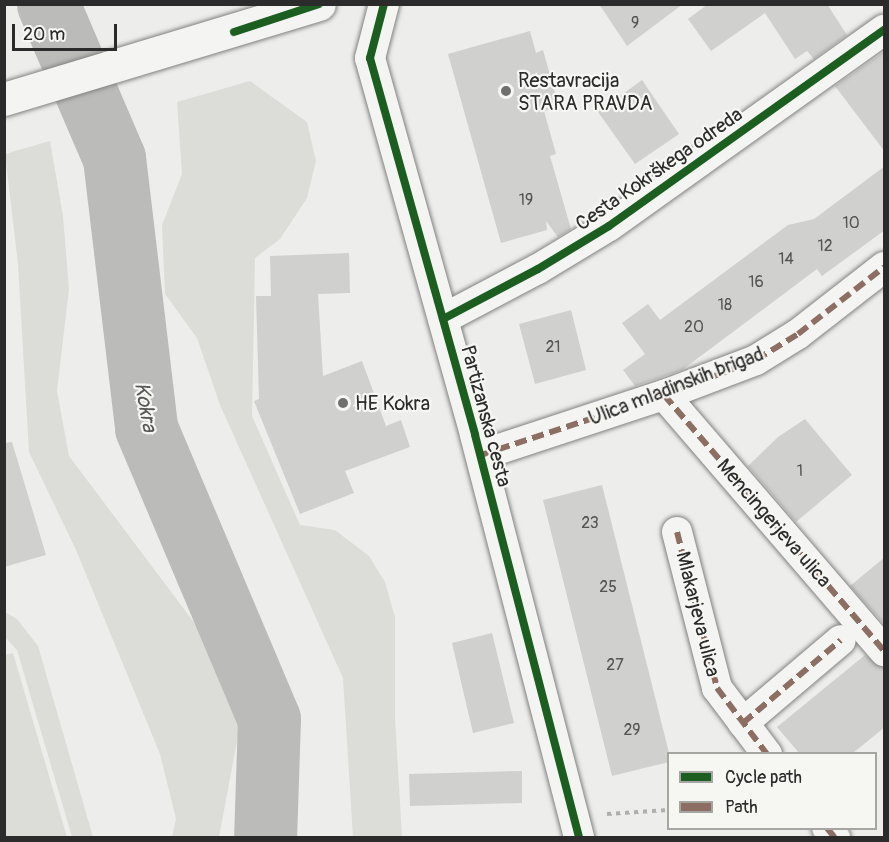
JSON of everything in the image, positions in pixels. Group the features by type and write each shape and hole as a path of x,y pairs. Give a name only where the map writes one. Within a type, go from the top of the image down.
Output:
{"main road":[{"path":"4,99 234,32 319,4"}],"street":[{"name":"Partizanska cesta","path":"384,4 370,58 587,826"},
{"name":"Cesta Kokrškega odreda","path":"443,319 538,269 609,226 885,30"},
{"name":"Ulica mladinskih brigad","path":"481,455 664,395 756,360 798,334 885,267"},
{"name":"Mencingerjeva ulica","path":"664,395 885,651"},
{"name":"Mlakarjeva ulica","path":"677,532 717,688 766,752"},
{"path":"743,723 841,640"}],"path":[{"path":"587,826 667,810"}],"shaded area":[{"path":"250,81 307,122 316,161 307,198 280,239 255,258 252,416 300,525 335,530 369,556 385,582 395,617 395,718 402,837 353,837 343,678 220,405 197,338 165,294 162,225 182,174 177,102"},
{"path":"50,141 63,216 69,289 57,391 69,456 229,669 239,711 238,736 219,837 172,837 176,819 160,754 76,550 29,452 18,264 5,154"},
{"path":"5,612 17,619 38,646 93,837 72,837 17,650 5,637"},
{"path":"13,653 67,837 5,837 4,655"}],"building":[{"path":"599,4 683,4 627,46"},
{"path":"708,4 827,4 847,35 814,59 807,51 795,59 765,13 711,51 688,19"},
{"path":"530,31 536,53 543,50 559,107 544,111 556,154 550,156 571,229 558,237 546,221 547,230 501,243 448,54"},
{"path":"885,51 885,152 835,86"},
{"path":"642,80 679,134 635,164 598,112"},
{"path":"885,166 885,230 822,276 817,269 682,370 635,386 623,370 645,354 622,323 648,304 660,320 788,225 814,219"},
{"path":"349,253 350,293 318,294 323,376 362,361 386,426 401,420 410,447 345,471 354,493 300,514 254,401 259,399 256,296 271,296 270,256"},
{"path":"571,310 586,370 535,384 519,324"},
{"path":"805,419 852,475 796,522 748,466 778,437"},
{"path":"12,442 46,555 4,567 4,443"},
{"path":"602,485 669,752 667,762 612,776 543,500"},
{"path":"885,557 885,625 850,586"},
{"path":"492,633 514,723 473,733 452,643"},
{"path":"865,655 885,668 885,727 854,752 798,752 777,727"},
{"path":"522,771 522,803 410,806 409,774"}],"waterway":[{"name":"Kokra","path":"48,4 114,158 146,428 269,719 265,838"}],"marked path":[{"path":"481,455 664,395 756,360 798,334 884,267"},
{"path":"664,395 884,651"},
{"path":"677,532 717,688 765,752"},
{"path":"743,723 841,640"},
{"path":"829,830 835,838"}],"cycle path":[{"path":"234,32 319,4"},
{"path":"384,4 370,58 475,435 579,838"},
{"path":"443,319 538,269 609,226 884,30"}],"place":[{"name":"Restavracija STARA PRAVDA","path":"506,91"},
{"name":"HE Kokra","path":"343,403"}]}
